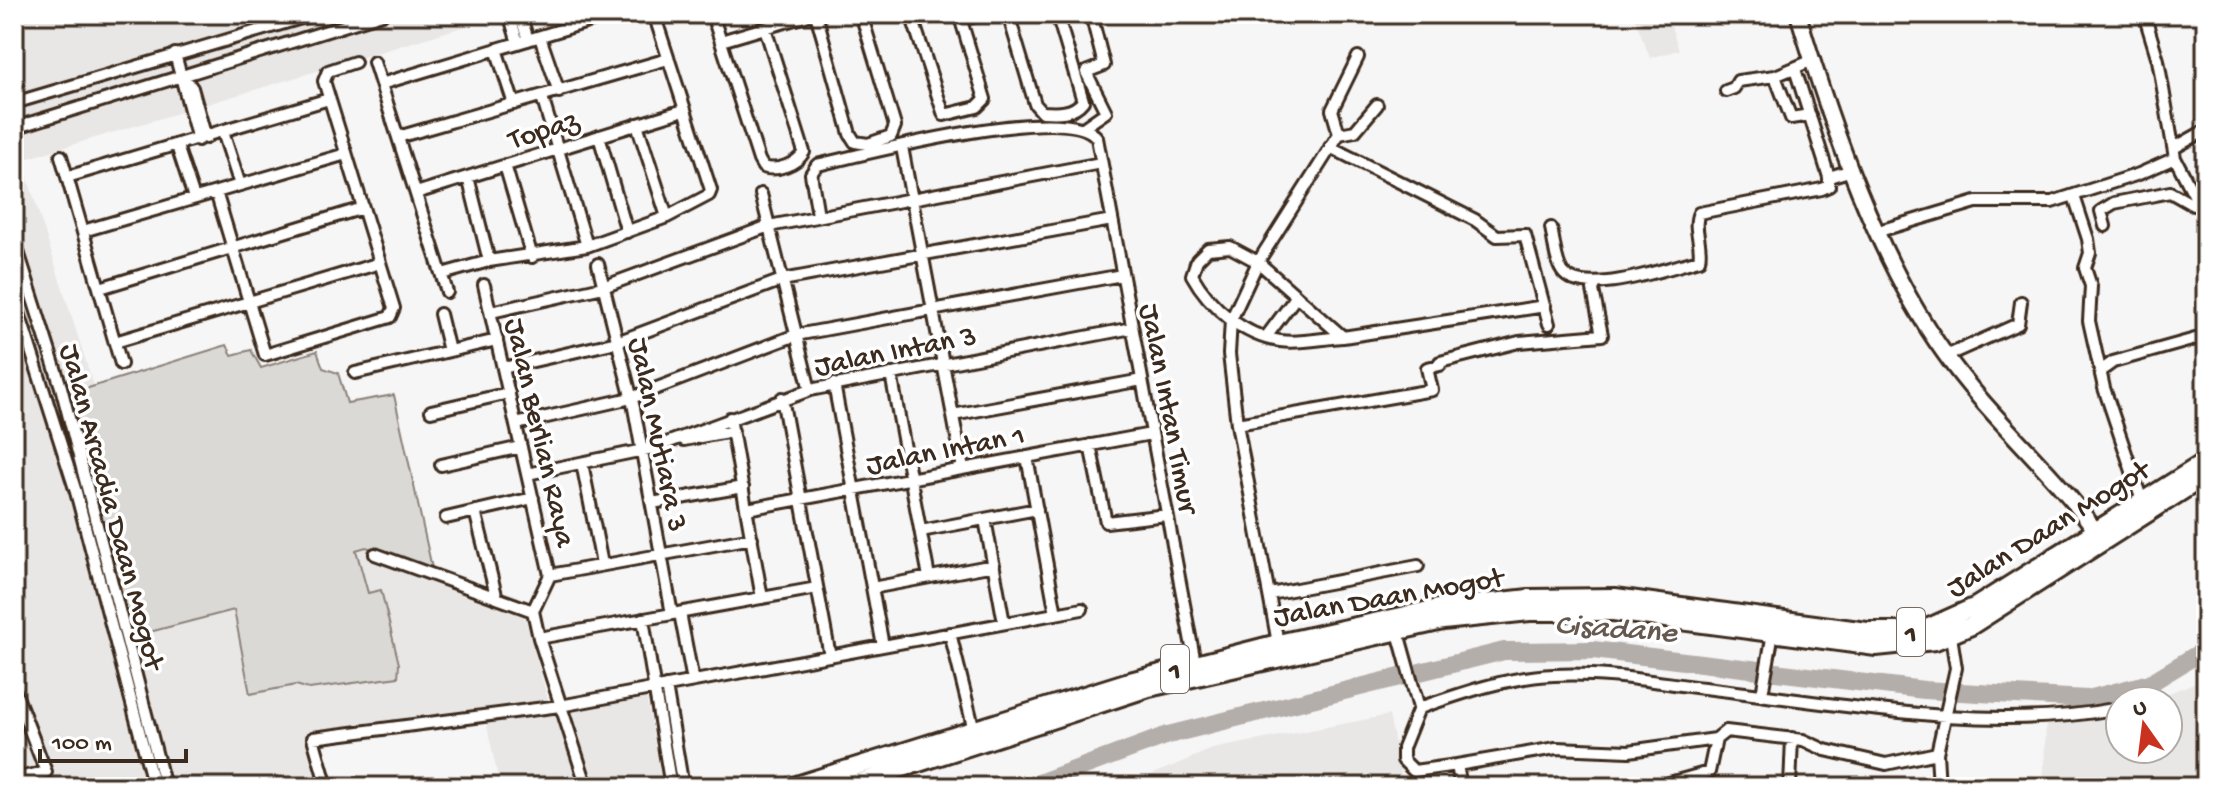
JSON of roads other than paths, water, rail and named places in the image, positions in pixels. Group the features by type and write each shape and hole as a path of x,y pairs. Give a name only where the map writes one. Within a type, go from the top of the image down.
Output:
{"highway":[{"name":"Jalan Daan Mogot","path":"790,787 1195,663 1438,608 1529,598 1867,631 1920,631 1976,606 2206,461"},
{"name":"Jalan Daan Mogot","path":"845,787 1149,688 1506,613 1614,604 1772,640 1876,647 1918,645 1951,636 2206,476"}],"main road":[{"path":"1798,14 1852,170 1898,276 1946,356 2051,474 2095,530"}],"street":[{"path":"14,103 315,14"},
{"path":"14,128 382,14"},
{"path":"509,14 523,41"},
{"path":"520,14 523,41"},
{"path":"381,84 614,14"},
{"path":"442,274 489,261 532,257 587,246 704,200 711,190 654,14"},
{"path":"712,14 759,160 763,167 771,169 799,161 804,152 765,28"},
{"path":"721,41 814,14 850,134 855,142 868,144 891,136 895,126 861,14"},
{"path":"911,14 944,115 977,107 985,99 960,17 983,14"},
{"path":"1008,14 1035,104 1042,112 1058,113 1077,109 1083,101 1057,14"},
{"path":"818,215 812,168 1010,125 1083,128 1106,112 1086,72 1104,65 1091,14"},
{"path":"2144,14 2158,60 2174,153 2203,204 2206,218"},
{"path":"540,37 559,92"},
{"path":"496,49 514,104"},
{"path":"175,54 202,139"},
{"path":"1339,134 1332,110 1358,57"},
{"path":"398,137 668,59"},
{"path":"1726,91 1734,88 1738,81 1775,76 1813,60"},
{"path":"216,192 265,355 390,317 394,308 324,74 355,62"},
{"path":"374,62 447,292"},
{"path":"1551,228 1561,271 1573,279 1595,285 1699,260 1701,251 1696,219 1699,213 1829,186 1829,177 1795,69"},
{"path":"1775,76 1791,118 1810,115"},
{"path":"1783,92 1800,85"},
{"path":"542,97 587,246"},
{"path":"67,177 329,99"},
{"path":"1278,643 1237,424 1229,354 1231,320 1258,262 1330,147 1339,134 1355,131 1377,105"},
{"name":"Topaz","path":"416,193 684,110"},
{"path":"637,124 667,217"},
{"name":"Jalan Intan Timur","path":"1083,128 1097,138 1195,663"},
{"path":"1879,231 1976,202 2038,203 2074,196 2174,153 2206,130"},
{"path":"223,132 240,185"},
{"path":"599,136 627,232"},
{"path":"177,146 194,198"},
{"path":"902,147 963,469"},
{"path":"1330,147 1475,220 1497,236 1525,235 1549,324"},
{"path":"83,231 346,154"},
{"path":"61,156 121,364"},
{"path":"491,312 603,287 769,226 1101,163"},
{"path":"505,165 532,257"},
{"path":"1829,177 1852,170"},
{"path":"468,177 489,261"},
{"path":"2105,226 2101,211 2114,203 2170,192 2203,204"},
{"path":"761,194 810,390"},
{"path":"2074,196 2090,253 2085,268 2091,286 2089,321 2104,388 2142,501"},
{"path":"100,288 363,208"},
{"path":"503,368 617,342 782,280 1112,220"},
{"name":"Jalan Arcadia Daan Mogot","path":"14,239 61,387 165,787"},
{"path":"1343,337 1258,262 1230,247 1208,249 1197,260 1192,275 1202,293 1231,320 1283,342 1343,337 1545,306"},
{"path":"115,342 380,263"},
{"name":"Jalan Mutiara 3","path":"598,264 631,398 661,552 693,681"},
{"path":"516,424 631,398 796,335 1122,275"},
{"name":"Jalan Berlian Raya","path":"484,285 550,575 661,552 752,538"},
{"path":"1237,424 1432,390 1427,368 1476,352 1519,342 1602,335 1593,290 1595,285"},
{"name":"Jalan Arcadia Daan Mogot","path":"14,297 76,492 154,787"},
{"path":"1266,337 1296,297"},
{"path":"1946,356 2018,324 2021,302"},
{"path":"440,314 449,351"},
{"name":"Jalan Intan 3","path":"674,439 782,398 834,384 1132,328"},
{"path":"2102,370 2113,362 2206,336"},
{"path":"355,373 497,340"},
{"path":"891,374 929,577"},
{"path":"953,415 1142,380"},
{"path":"834,384 883,646"},
{"path":"431,411 509,393"},
{"path":"782,398 830,656"},
{"path":"730,418 762,598"},
{"path":"527,474 642,451 674,439 733,431"},
{"name":"Jalan Intan 1","path":"747,509 1151,434"},
{"path":"1090,445 1106,522 1167,515"},
{"path":"441,465 521,447"},
{"path":"1027,457 1056,614"},
{"path":"582,463 602,564"},
{"path":"652,503 743,487"},
{"path":"446,518 533,498"},
{"path":"921,531 1037,509"},
{"path":"475,511 496,595"},
{"path":"985,519 1004,623"},
{"path":"375,554 496,595 533,611"},
{"path":"872,588 994,565"},
{"path":"1270,594 1418,566"},
{"path":"550,575 533,611 587,787"},
{"path":"539,638 817,588"},
{"path":"327,787 313,738 560,706 1082,609"},
{"path":"643,619 683,787"},
{"path":"950,633 974,730"},
{"path":"1399,634 1418,704 1403,748 1408,768 1414,771 1556,748 1629,751 1716,739 1726,731 1792,738 1886,764 1937,753"},
{"path":"1939,787 1937,753 1956,668 1951,636"},
{"path":"1762,691 1772,640"},
{"path":"1418,704 1476,689 1553,675 1621,677 1944,712 2052,717 2104,710"},
{"path":"14,689 46,772 17,781"},
{"path":"668,733 671,787"},
{"path":"1790,787 1792,738"},
{"path":"1662,786 1709,772 1716,739"},
{"path":"1457,765 1461,787"}],"waterway":[{"name":"Cisadane","path":"1028,787 1168,735 1504,651 1593,650 1924,690 2088,699 2150,683 2206,649"}]}
